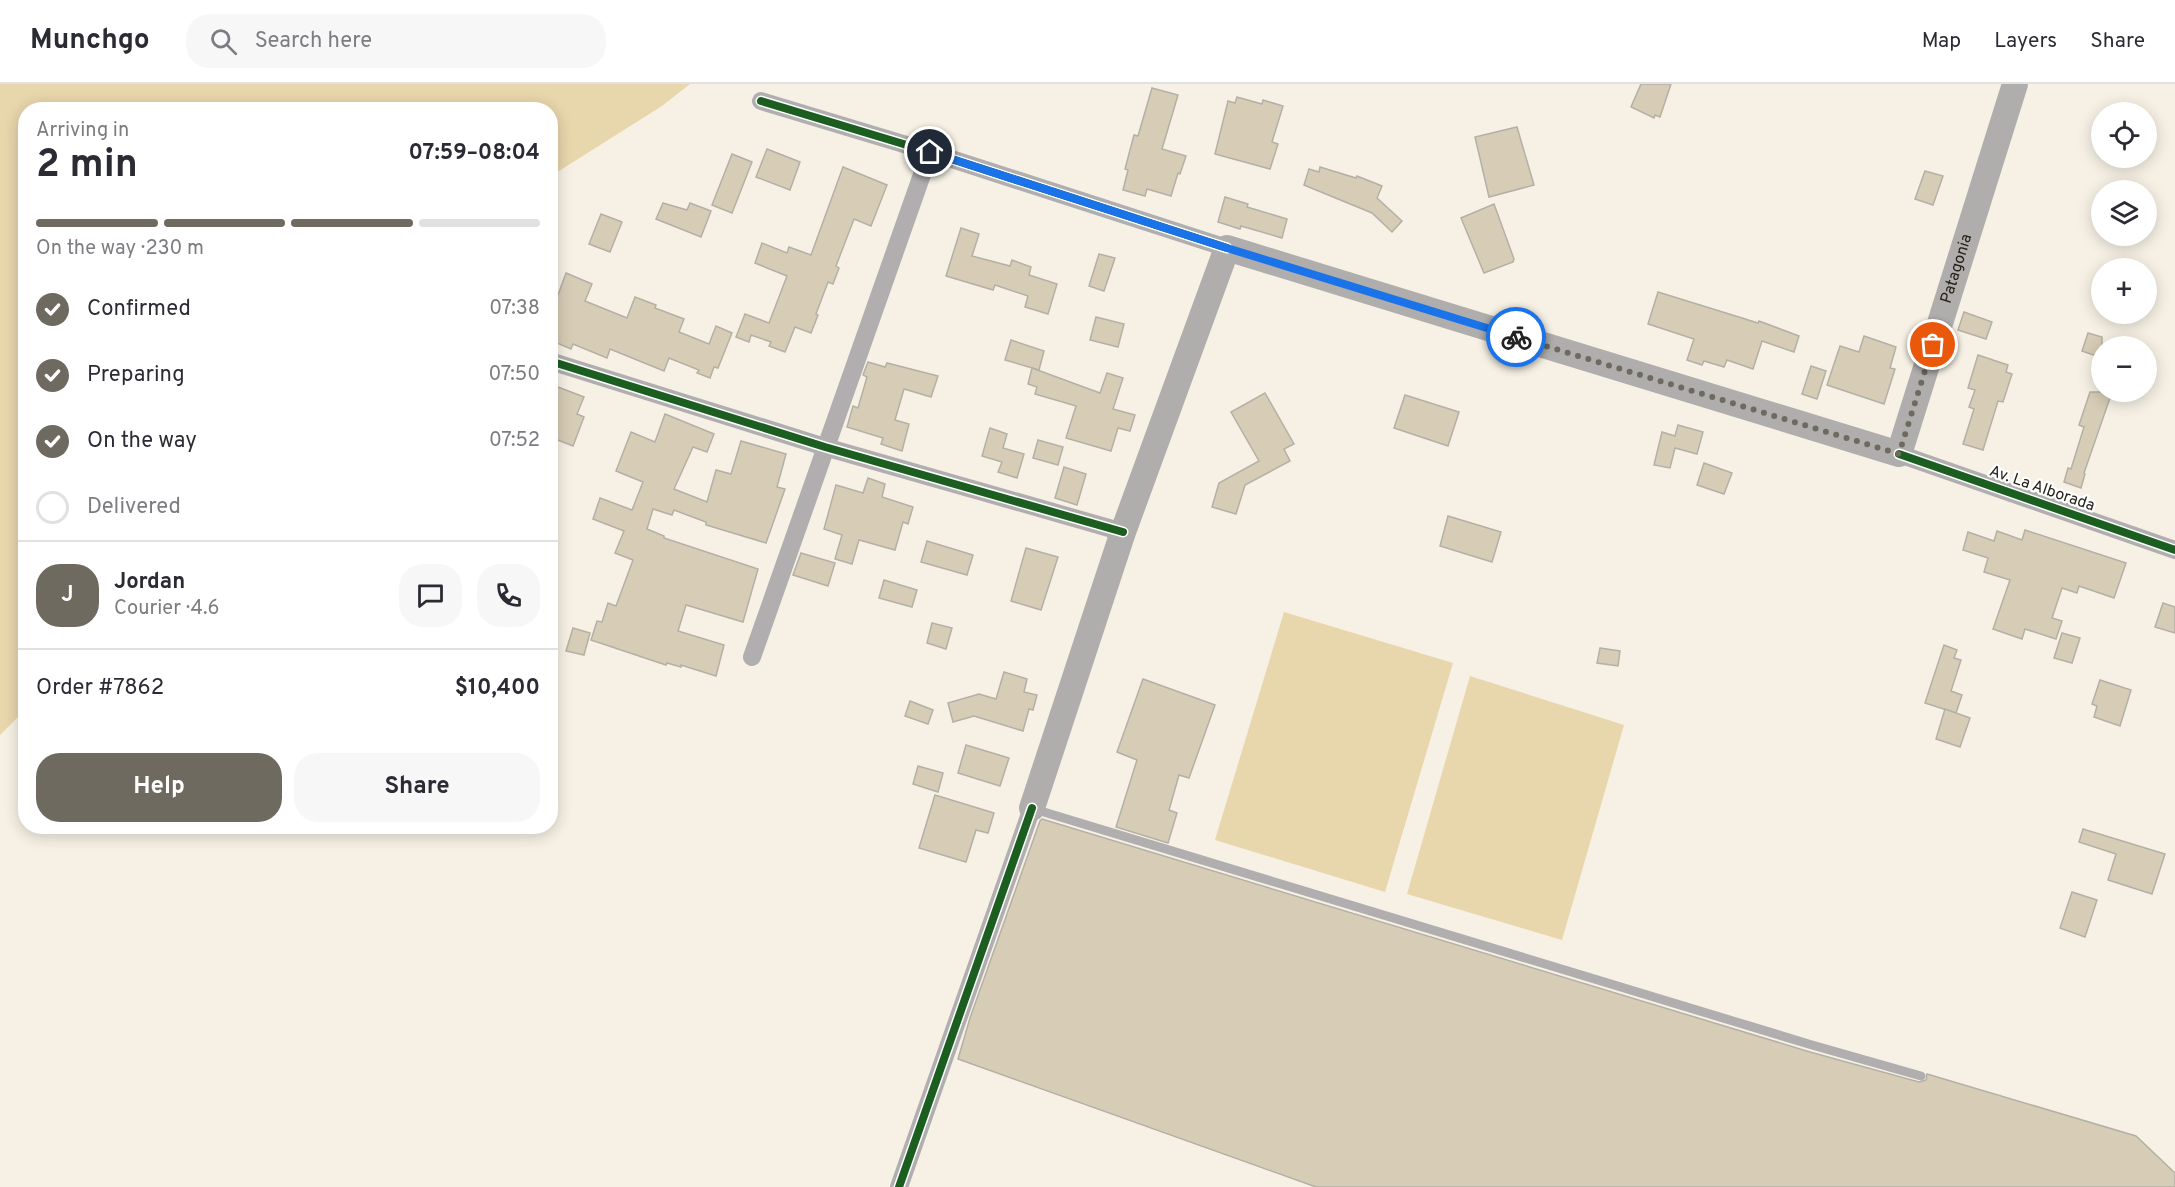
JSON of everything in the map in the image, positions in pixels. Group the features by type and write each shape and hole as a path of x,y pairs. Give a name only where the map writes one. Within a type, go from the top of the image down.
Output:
{"main road":[{"name":"Patagonia","path":"1899,454 2015,84"},
{"name":"Av. La Alborada","path":"1227,248 1899,454"},
{"path":"1032,808 1123,532 1227,248"}],"street":[{"name":"Av. La Alborada","path":"761,101 930,152 1227,248"},
{"path":"752,657 930,152"},
{"path":"558,364 825,447 1123,532"},
{"name":"Av. La Alborada","path":"1899,454 2175,550"},
{"path":"898,1187 1032,808"}],"lane":[{"path":"1032,808 1921,1076"}],"shaded area":[{"path":"0,84 690,84 662,106 558,172 558,102 18,102 18,717 0,735"},
{"path":"1284,612 1453,663 1385,892 1215,840"},
{"path":"1470,676 1624,725 1562,940 1407,894"}],"building":[{"path":"1641,84 1671,84 1660,117 1655,115 1654,118 1631,107"},
{"path":"1152,88 1178,95 1162,149 1186,156 1171,196 1147,189 1145,196 1123,190 1128,170 1125,169 1134,135 1138,136"},
{"path":"1237,97 1262,104 1263,100 1283,106 1272,142 1278,144 1270,169 1215,154 1228,101 1235,103"},
{"path":"1517,127 1534,185 1489,197 1475,137"},
{"path":"767,149 800,162 790,190 756,177"},
{"path":"732,154 752,162 732,213 712,205"},
{"path":"843,167 887,185 871,226 854,219 836,266 839,268 833,284 828,282 811,333 795,327 785,352 769,346 771,342 751,335 749,342 736,337 745,314 769,323 787,276 755,263 762,243 787,253 789,247 811,255"},
{"path":"1320,167 1356,178 1357,176 1382,186 1377,198 1402,221 1392,232 1372,213 1304,185 1309,169 1319,172"},
{"path":"1925,171 1943,176 1933,205 1915,199"},
{"path":"1225,197 1248,204 1247,207 1287,219 1282,238 1218,222"},
{"path":"663,203 687,210 690,203 711,211 701,237 656,219"},
{"path":"1494,204 1514,259 1513,262 1484,273 1461,218"},
{"path":"601,214 622,222 610,252 589,244"},
{"path":"961,228 979,234 972,256 1010,266 1012,260 1031,267 1029,275 1057,284 1048,314 1025,307 1028,296 995,285 993,290 946,276"},
{"path":"1099,254 1115,258 1104,291 1089,286"},
{"path":"566,273 592,284 585,301 627,318 635,297 656,305 655,308 684,319 679,332 709,344 716,326 732,333 718,368 714,367 710,378 697,373 699,370 669,358 664,371 610,349 607,358 573,344 571,349 558,343 558,295"},
{"path":"1658,292 1758,323 1759,321 1799,336 1794,352 1762,341 1753,369 1727,360 1724,367 1704,361 1702,365 1687,360 1694,339 1648,324"},
{"path":"1964,312 1992,322 1986,339 1958,330"},
{"path":"1096,317 1124,324 1118,347 1090,340"},
{"path":"2088,333 2098,336 2091,336 2091,354 2082,351"},
{"path":"1864,336 1896,347 1890,368 1895,369 1884,404 1827,385 1840,346 1859,352"},
{"path":"1011,340 1044,351 1039,370 1005,360"},
{"path":"1978,355 2008,365 2006,372 2012,374 2003,402 1998,401 1983,450 1963,444 1974,409 1969,407 1975,390 1968,388"},
{"path":"868,362 885,367 887,363 938,376 931,397 904,389 895,420 909,424 902,451 881,444 883,438 847,427 853,406 858,408 867,377 863,375"},
{"path":"1811,366 1826,371 1817,399 1802,394"},
{"path":"1032,368 1100,393 1107,373 1123,378 1113,409 1135,415 1130,431 1118,428 1111,451 1066,438 1076,406 1035,394 1037,387 1028,384"},
{"path":"558,387 584,397 577,414 584,417 573,446 558,440"},
{"path":"2090,392 2091,402 2109,402 2081,488 2064,482 2068,468 2071,469 2084,427 2079,425"},
{"path":"1265,393 1294,444 1284,449 1290,461 1245,485 1236,514 1212,507 1219,483 1259,461 1231,412"},
{"path":"1405,395 1459,412 1448,446 1394,428"},
{"path":"665,414 714,434 707,452 693,447 674,489 707,502 716,470 731,474 741,441 786,454 777,487 785,489 766,543 706,525 706,522 674,510 672,515 653,509 647,529 664,538 758,569 743,622 686,605 678,631 724,645 716,676 681,665 681,667 667,663 666,665 591,640 597,621 602,622 608,603 616,606 633,560 615,553 624,531 593,519 600,498 632,510 643,482 616,471 631,432 655,442"},
{"path":"1678,425 1703,432 1697,454 1675,448 1670,468 1654,465 1662,432 1675,436"},
{"path":"990,428 1007,434 1003,448 1024,454 1017,478 998,472 1002,462 982,456"},
{"path":"1038,440 1063,447 1058,465 1033,458"},
{"path":"1704,463 1732,473 1724,494 1697,485"},
{"path":"1064,467 1086,474 1077,505 1055,498"},
{"path":"868,478 885,484 882,497 913,507 908,524 903,522 895,550 859,540 852,564 835,559 842,535 824,529 836,485 863,493"},
{"path":"1448,516 1501,532 1492,562 1440,546"},
{"path":"2025,530 2126,563 2114,598 2079,586 2077,593 2062,588 2052,618 2062,621 2056,639 2025,629 2022,639 1993,629 2010,580 1984,572 1988,558 1963,550 1968,532 1994,541 1997,531 2022,540"},
{"path":"927,541 973,555 967,575 921,562"},
{"path":"1026,548 1058,557 1041,610 1011,601"},
{"path":"801,553 835,563 828,586 793,575"},
{"path":"884,580 917,590 912,607 879,598"},
{"path":"2163,603 2175,607 2175,633 2155,627"},
{"path":"932,623 952,628 946,649 927,643"},
{"path":"573,628 590,633 584,655 566,651"},
{"path":"2062,633 2080,638 2072,663 2054,658"},
{"path":"1944,645 1957,650 1954,658 1961,660 1951,691 1962,695 1956,713 1925,703"},
{"path":"1600,648 1620,651 1618,666 1597,663"},
{"path":"1004,672 1027,679 1024,692 1037,695 1033,710 1029,709 1023,731 974,716 953,722 948,703 979,694 996,699"},
{"path":"1143,679 1215,705 1189,778 1179,775 1169,810 1177,813 1168,843 1116,827 1137,760 1117,752"},
{"path":"2100,680 2131,690 2120,726 2094,717 2097,706 2092,704"},
{"path":"910,701 933,710 928,724 905,716"},
{"path":"1945,709 1970,718 1960,747 1936,739"},
{"path":"966,745 1009,758 1000,786 958,773"},
{"path":"918,766 943,773 938,792 913,784"},
{"path":"935,795 994,813 988,833 976,830 966,862 919,848"},
{"path":"1042,819 1810,1052 1919,1082 1926,1080 1927,1074 2136,1136 2175,1173 2175,1187 1316,1187 958,1059 970,1018"},
{"path":"2083,829 2165,854 2152,894 2108,880 2116,854 2079,842"},
{"path":"2072,892 2097,900 2085,937 2060,928"}],"cycle path":[{"path":"761,101 930,152 1227,248"},
{"path":"558,364 825,447 1123,532"},
{"path":"1899,454 2175,550"},
{"path":"899,1187 1032,808"}],"way so far":[{"path":"1516,337 1899,454 1933,345"}],"route":[{"path":"930,152 1227,248 1516,337"}]}
